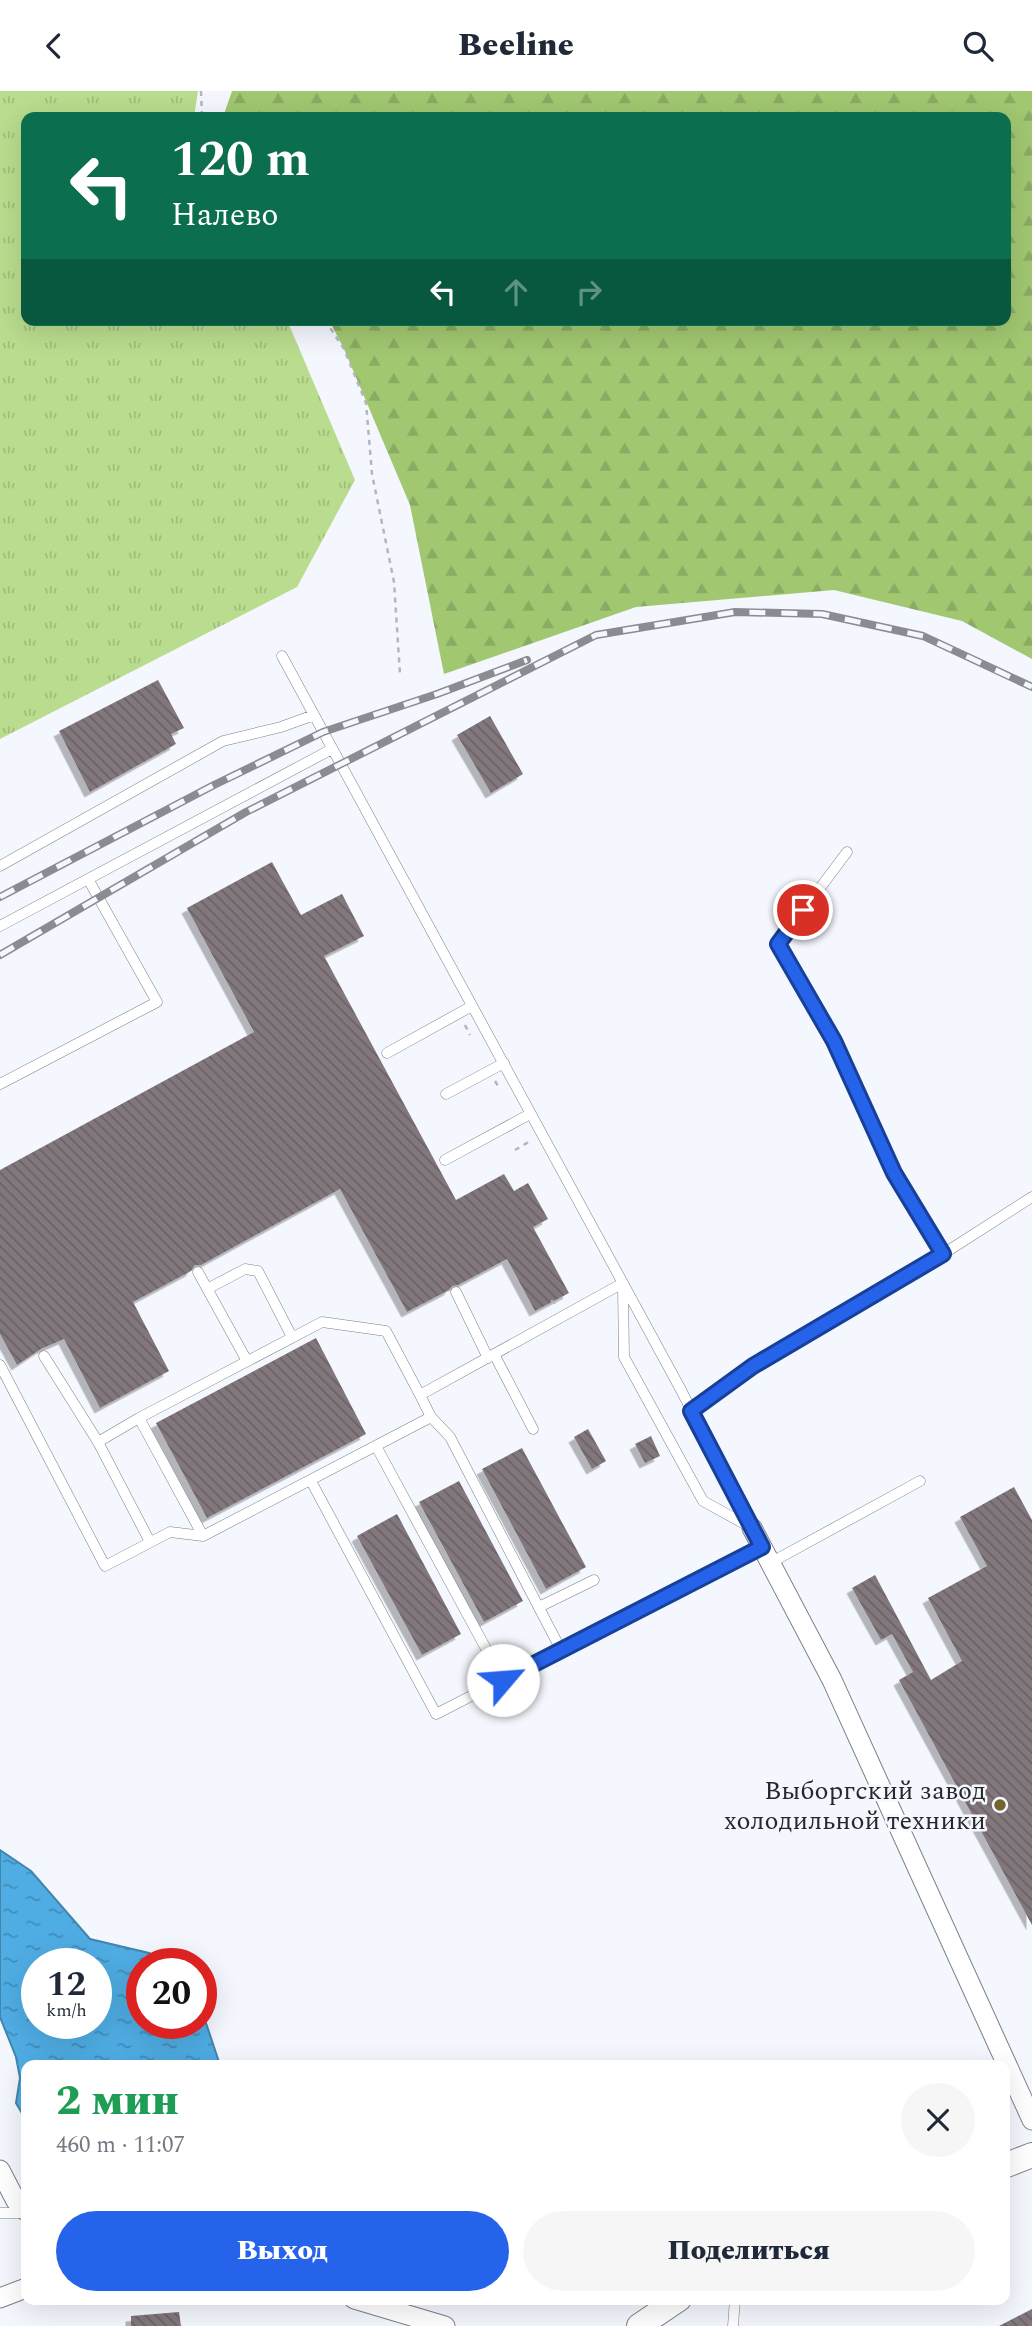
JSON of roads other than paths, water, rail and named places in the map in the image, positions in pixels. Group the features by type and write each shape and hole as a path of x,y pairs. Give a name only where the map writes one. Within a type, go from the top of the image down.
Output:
{"street":[{"path":"752,1528 832,1680 1005,2060"},
{"path":"1010,2072 1032,2120"},
{"path":"1010,2164 1032,2155"},
{"path":"0,2171 21,2206"},
{"path":"0,2298 21,2290"},
{"path":"374,2305 445,2326"},
{"path":"639,2326 670,2305"}],"lane":[{"path":"282,656 623,1283 752,1528"},
{"path":"0,866 223,741 281,727 314,715"},
{"path":"0,926 332,749"},
{"path":"847,852 778,944 834,1041 894,1173 943,1254"},
{"path":"0,1084 157,1002 88,879"},
{"path":"387,1053 472,1006"},
{"path":"446,1094 504,1063"},
{"path":"445,1160 530,1114"},
{"path":"691,1411 753,1366 943,1254 1032,1197"},
{"path":"207,1289 245,1269 258,1271 292,1337"},
{"path":"198,1272 247,1361"},
{"path":"420,1395 623,1283"},
{"path":"623,1283 624,1357 703,1501 752,1528"},
{"path":"456,1292 533,1429"},
{"path":"97,1442 322,1322 386,1331 431,1417 450,1437 561,1650"},
{"path":"44,1356 97,1442 150,1542"},
{"path":"0,1365 105,1566 170,1532 203,1536 431,1417"},
{"path":"139,1418 203,1536"},
{"path":"376,1446 503,1680"},
{"path":"311,1481 436,1714 561,1650 920,1481"},
{"path":"539,1607 594,1580"},
{"path":"0,2213 21,2212"},
{"path":"733,2326 734,2305"}],"water":[{"path":"0,1850 31,1871 90,1939 128,1948 126,2039 211,2039 218,2060 21,2060 21,2112 16,2103 20,2078 16,2057 0,2017"}],"railway":[{"path":"0,955 246,812 596,635 735,612 822,614 923,636 1032,687"},
{"path":"0,897 214,785 323,732 437,694 527,660"}],"place":[{"name":"Выборгский завод холодильной техники","path":"1000,1805"}]}
